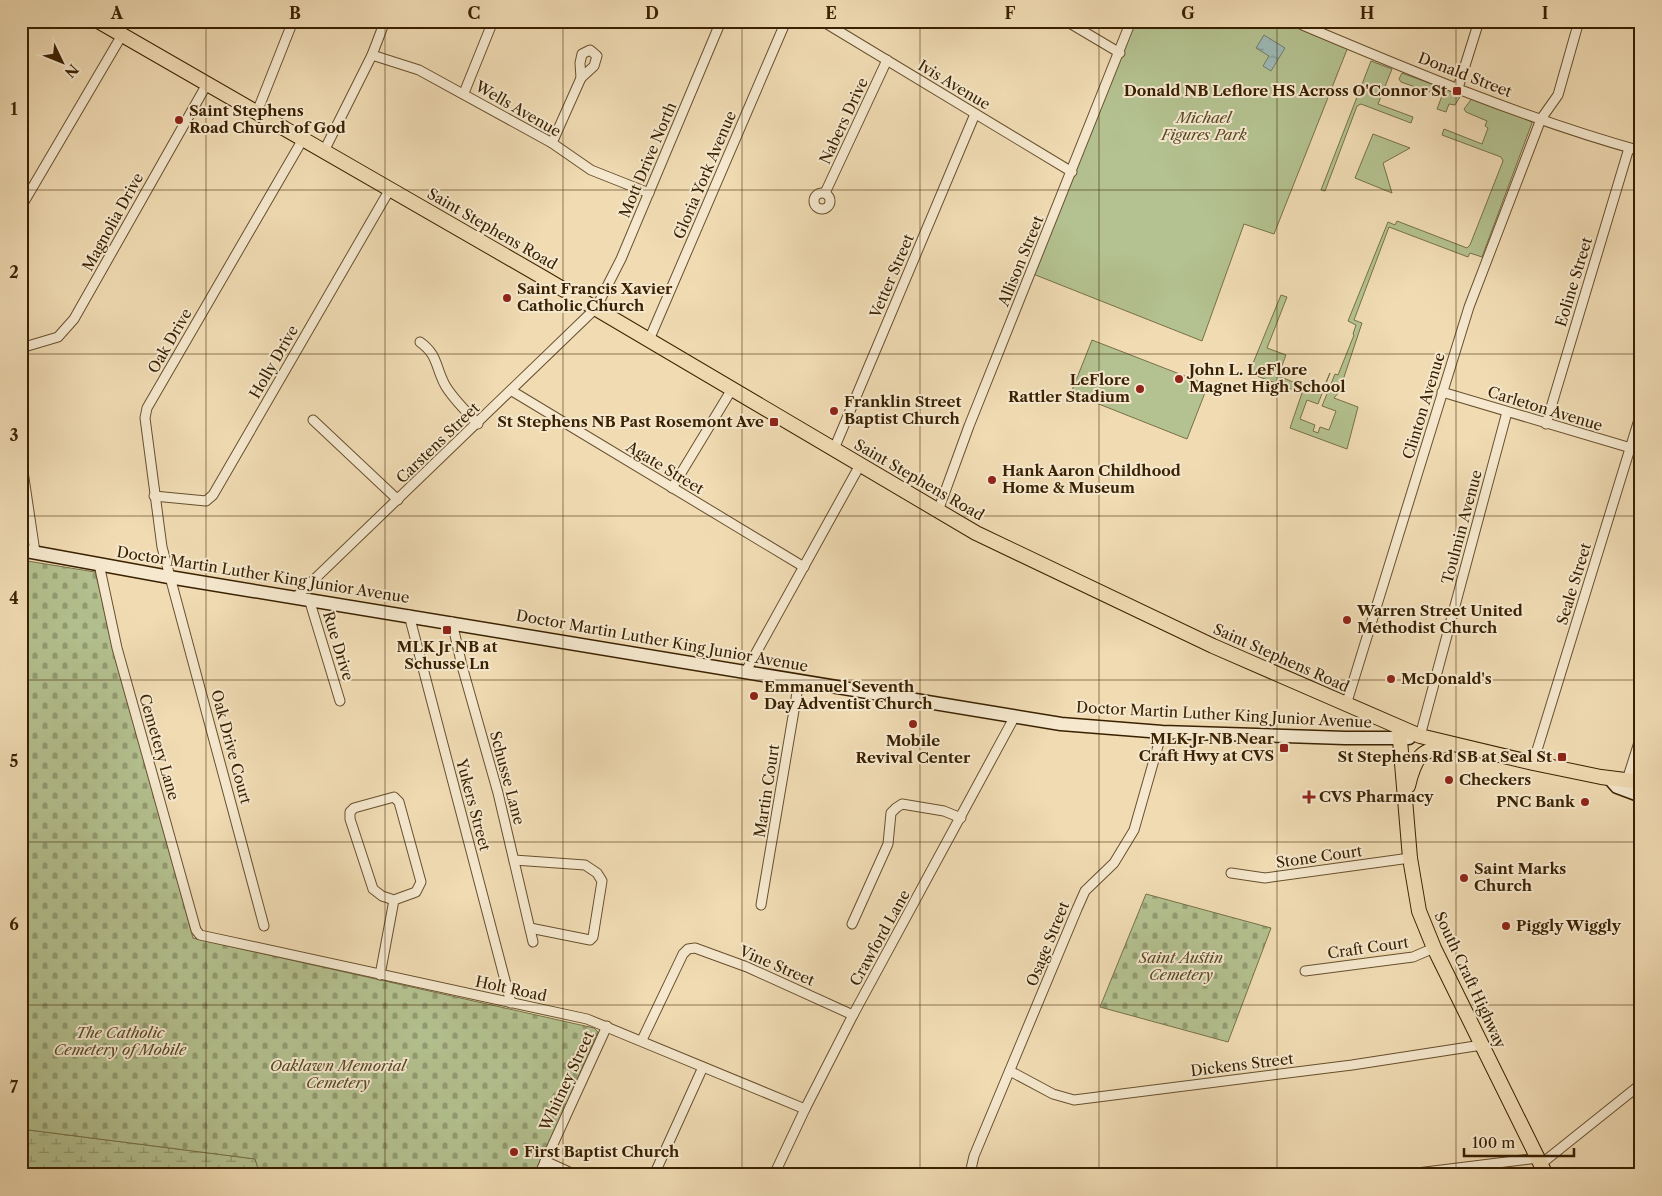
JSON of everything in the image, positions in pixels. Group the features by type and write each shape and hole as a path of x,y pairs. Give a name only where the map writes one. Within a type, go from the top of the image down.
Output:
{"main road":[{"name":"Saint Stephens Road","path":"98,21 596,308 976,533 1137,610 1346,705 1398,734 1420,736 1448,744 1490,751 1533,763 1610,779 1634,781"},
{"name":"Doctor Martin Luther King Junior Avenue","path":"21,550 169,577 452,622 1061,724 1162,732 1398,734"},
{"name":"South Craft Highway","path":"1398,734 1410,858 1419,911 1434,948 1542,1165"},
{"path":"1405,797 1412,771 1420,755 1428,749 1448,744"},
{"path":"1610,779 1617,787 1641,796"}],"street":[{"path":"257,112 293,21"},
{"path":"324,151 372,55 385,21"},
{"path":"464,93 493,21"},
{"name":"Mott Drive North","path":"596,308 621,259 721,21"},
{"name":"Gloria York Avenue","path":"650,340 786,21"},
{"name":"Ivis Avenue","path":"822,21 1072,172"},
{"path":"1066,21 1120,53"},
{"name":"Allison Street","path":"938,511 969,426 1132,21"},
{"name":"Donald Street","path":"1293,21 1458,88 1587,136 1641,151"},
{"path":"1458,88 1479,21"},
{"name":"Clinton Avenue","path":"1346,705 1469,307 1541,119 1558,95 1579,21"},
{"path":"21,207 122,34"},
{"name":"Wells Avenue","path":"372,55 419,70 552,143 591,170 648,193"},
{"name":"Nabers Drive","path":"825,193 887,60"},
{"path":"552,143 581,78"},
{"name":"Magnolia Drive","path":"21,348 58,337 74,319 207,84"},
{"name":"Vetter Street","path":"834,449 975,114"},
{"name":"Oak Drive","path":"169,577 154,496 145,424 147,408 303,139"},
{"name":"Eoline Street","path":"1546,424 1629,148"},
{"name":"Holly Drive","path":"154,496 206,501 213,495 390,189"},
{"name":"Carstens Street","path":"303,598 398,500 596,308"},
{"path":"420,342 430,349 435,356 446,386 478,424"},
{"path":"672,488 732,389"},
{"name":"Agate Street","path":"512,391 804,567"},
{"name":"Carleton Avenue","path":"1442,392 1641,451"},
{"name":"Toulmin Avenue","path":"1420,736 1507,412"},
{"name":"Seale Street","path":"1533,763 1641,414"},
{"path":"313,420 398,500"},
{"path":"21,458 35,552"},
{"path":"746,671 860,465"},
{"name":"Cemetery Lane","path":"99,564 117,648 196,930 200,936"},
{"name":"Oak Drive Court","path":"169,577 264,926"},
{"name":"Rue Drive","path":"303,598 340,701"},
{"name":"Yukers Street","path":"408,615 512,1003"},
{"name":"Schusse Lane","path":"452,622 514,860 533,942"},
{"name":"Martin Court","path":"761,905 799,681"},
{"name":"Crawford Lane","path":"776,1174 804,1109 1015,716"},
{"name":"Osage Street","path":"973,1175 971,1169 974,1156 1086,891 1114,863 1134,830 1162,732"},
{"path":"1634,781 1641,736"},
{"path":"394,797 399,802 421,882 416,892 394,900 382,896 374,889 350,812 354,808 394,797"},
{"path":"852,924 888,844 891,814 896,808 902,804 944,811 961,818"},
{"name":"Stone Court","path":"1231,873 1264,878 1410,858"},
{"path":"514,860 585,865 597,873 602,881 593,937 590,940 530,928"},
{"path":"380,975 394,900"},
{"name":"Holt Road","path":"200,936 512,1003 607,1026 804,1109"},
{"name":"Vine Street","path":"642,1040 683,954 695,948 747,967 854,1015"},
{"name":"Craft Court","path":"1305,971 1413,957 1434,948"},
{"name":"Whitney Street","path":"539,1175 607,1026"},
{"name":"Dickens Street","path":"1010,1071 1053,1094 1074,1100 1352,1065 1482,1045"},
{"path":"654,1175 703,1067"},
{"path":"1401,1175 1542,1165 1641,1084"},
{"path":"545,1161 576,1175"}],"green space":[{"name":"Michael Figures Park","path":"1133,21 1288,21 1348,47 1274,234 1244,224 1202,341 1033,274"},
{"path":"1371,61 1392,69 1378,104 1413,117 1411,123 1361,104 1357,106 1325,191 1321,190"},
{"path":"1402,73 1461,95 1455,105 1449,104 1446,112 1437,109 1442,96 1401,82 1399,79"},
{"path":"1473,97 1529,119 1532,123 1482,257 1470,253 1468,257 1389,227 1354,320 1362,323 1339,392 1334,398 1358,407 1347,449 1290,428 1302,393 1249,373 1281,295 1287,297 1267,348 1286,355 1278,376 1321,393 1330,373 1318,404 1307,400 1300,419 1315,425 1313,431 1318,433 1320,427 1329,430 1336,411 1322,406 1335,374 1338,375 1354,335 1356,325 1348,321 1388,222 1395,225 1397,221 1467,248 1470,245 1503,161 1501,157 1442,135 1444,129 1482,144 1488,128 1485,126 1487,121 1466,112 1464,109"},
{"path":"1373,134 1410,148 1383,163 1392,193 1355,178"},
{"name":"LeFlore Rattler Stadium","path":"1092,340 1208,385 1187,439 1071,393"},
{"path":"21,560 95,572 193,938 594,1028 598,1032 535,1175 260,1175 255,1159 21,1129"},
{"name":"Saint Austin Cemetery","path":"1146,894 1271,928 1228,1042 1100,1007"},
{"path":"21,1129 256,1159 260,1175 21,1175"}],"water":[{"path":"1264,35 1285,48 1271,71 1263,66 1269,56 1256,48"}],"place":[{"name":"Donald NB Leflore HS Across O'Connor St","path":"1457,91"},
{"name":"Saint Stephens Road Church of God","path":"179,120"},
{"name":"Saint Francis Xavier Catholic Church","path":"507,298"},
{"name":"John L. LeFlore Magnet High School","path":"1179,379"},
{"name":"LeFlore Rattler Stadium","path":"1140,389"},
{"name":"Franklin Street Baptist Church","path":"834,411"},
{"name":"St Stephens NB Past Rosemont Ave","path":"774,422"},
{"name":"Hank Aaron Childhood Home & Museum","path":"992,480"},
{"name":"Warren Street United Methodist Church","path":"1347,620"},
{"name":"MLK Jr NB at Schusse Ln","path":"447,630"},
{"name":"McDonald's","path":"1391,679"},
{"name":"Emmanuel Seventh Day Adventist Church","path":"754,696"},
{"name":"Mobile Revival Center","path":"913,724"},
{"name":"MLK Jr NB Near Craft Hwy at CVS","path":"1284,748"},
{"name":"St Stephens Rd SB at Seal St","path":"1562,757"},
{"name":"Checkers","path":"1449,780"},
{"name":"CVS Pharmacy","path":"1309,797"},
{"name":"PNC Bank","path":"1585,802"},
{"name":"Saint Marks Church","path":"1464,878"},
{"name":"Piggly Wiggly","path":"1506,926"},
{"name":"First Baptist Church","path":"514,1152"}],"park label":[{"name":"The Catholic Cemetery of Mobile","path":"120,1042"},
{"name":"Oaklawn Memorial Cemetery","path":"338,1074"}]}
